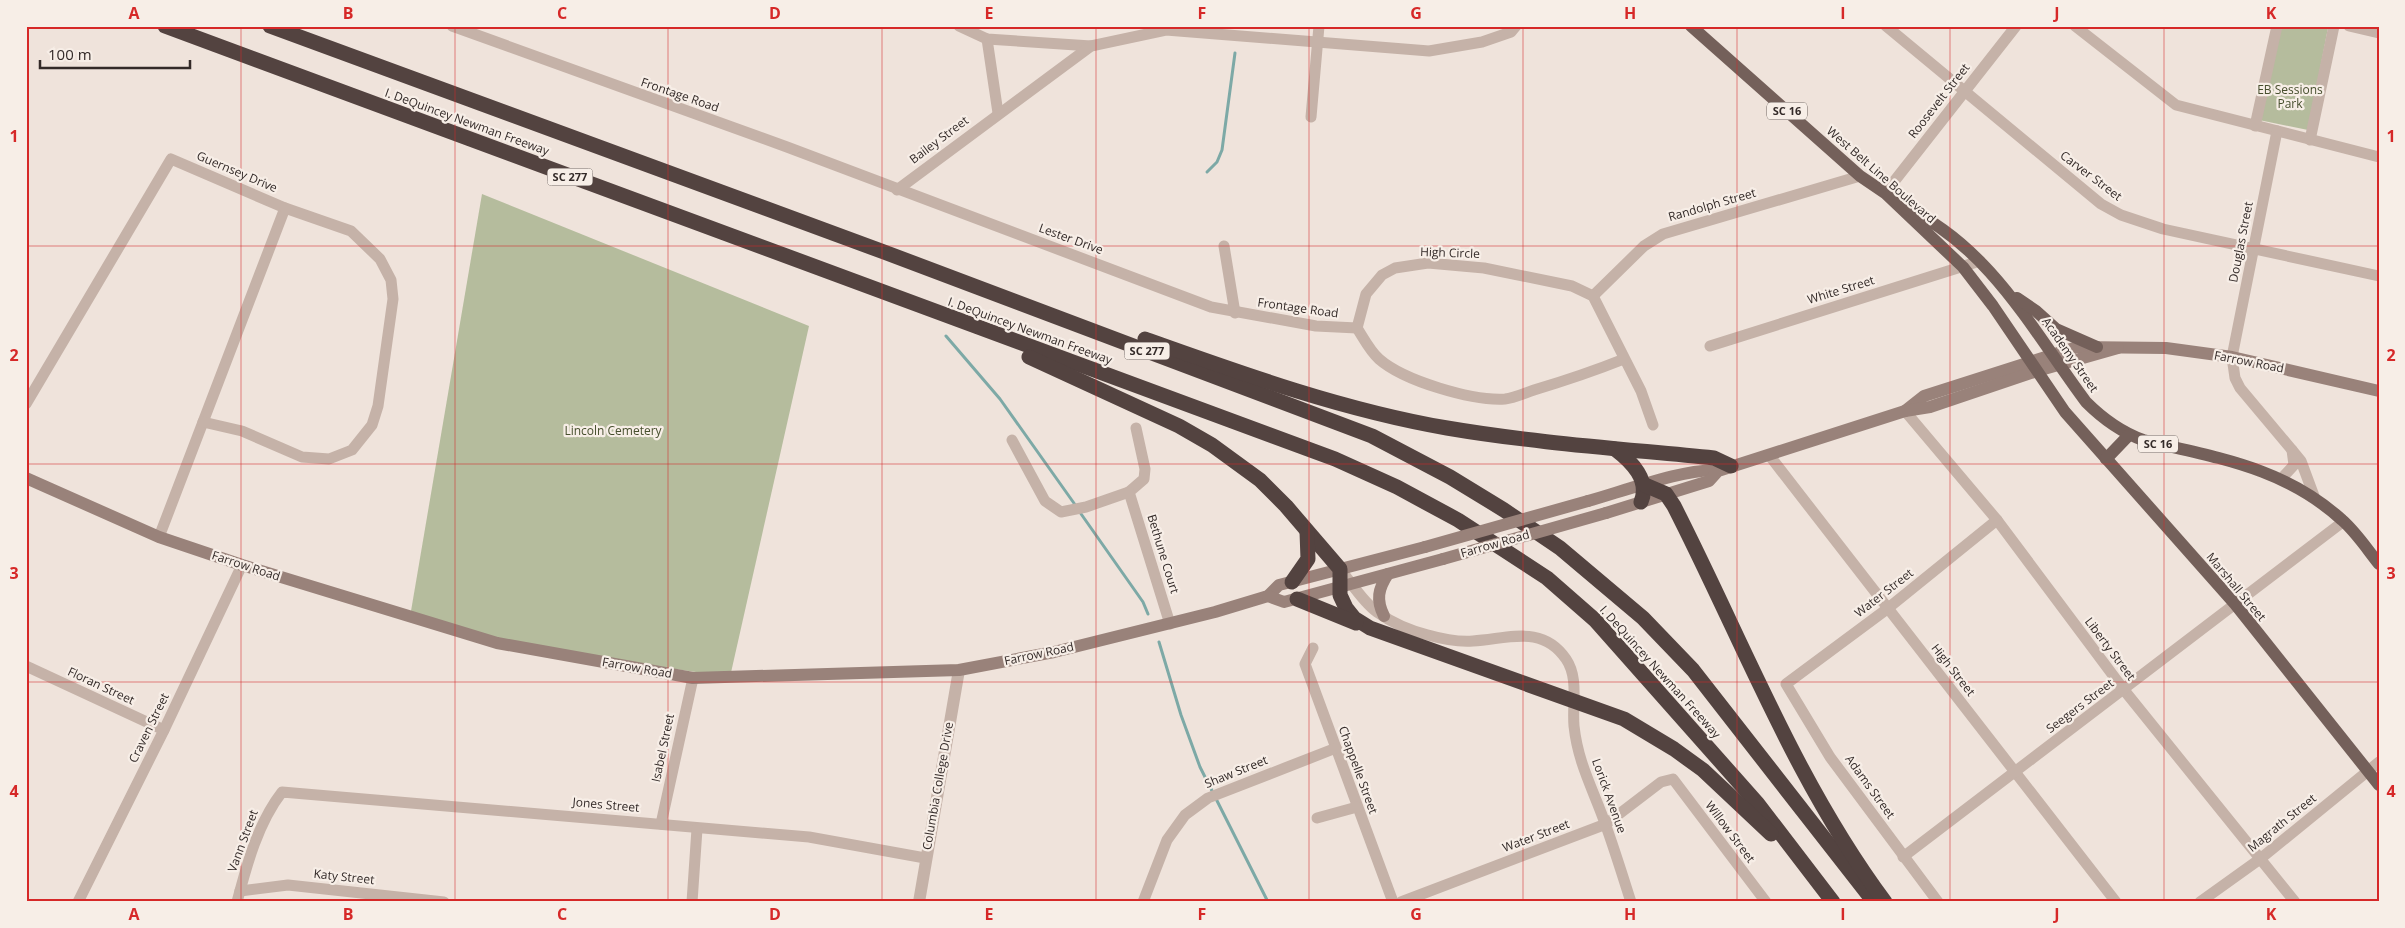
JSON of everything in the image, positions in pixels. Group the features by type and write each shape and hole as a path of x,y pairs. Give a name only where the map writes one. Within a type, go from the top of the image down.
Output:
{"highway":[{"name":"I. DeQuincey Newman Freeway","path":"165,26 1335,459 1397,486 1474,531 1547,578 1595,620 1758,804 1832,902"},
{"name":"I. DeQuincey Newman Freeway","path":"270,26 1016,301 1372,436 1450,477 1504,510 1560,548 1643,618 1693,670 1874,902"},
{"path":"1016,301 1073,314 1249,376 1385,415 1446,428 1714,458 1725,469"},
{"path":"975,327 1024,355 1178,426 1212,445 1260,480 1286,506 1340,569 1346,586 1340,595 1346,608 1354,618 1370,628"},
{"path":"1612,448 1629,459 1645,485 1645,493 1641,502"},
{"path":"1645,485 1666,494 1703,564 1729,622 1812,790 1846,846 1885,902"},
{"path":"1292,582 1308,559 1307,532"},
{"path":"1297,599 1370,628 1624,719 1674,749 1726,790 1814,877"}],"main road":[{"name":"West Belt Line Boulevard","path":"1691,26 1860,176 1885,193 1963,267 2065,412"},
{"name":"Academy Street","path":"1897,204 1932,220 1980,261 2009,293 2086,402 2100,415 2129,435 2240,463 2282,478 2314,496 2344,521 2379,564"},
{"path":"2009,293 2036,311 2056,329 2097,347"},
{"name":"Farrow Road","path":"1905,410 1924,396 2030,360 2077,347 2166,348 2232,358 2379,391"},
{"name":"Farrow Road","path":"26,478 158,537 242,566 497,643 693,678 959,670 1054,652 1170,624 1268,596 1279,586 1292,582 1706,469 1725,469 1905,410 1930,407 2118,348"},
{"name":"Marshall Street","path":"2065,412 2235,604 2379,785"},
{"path":"2106,459 2129,435"},
{"name":"Farrow Road","path":"1268,596 1284,602 1346,586 1606,513 1709,481 1725,469"},
{"path":"1384,616 1377,598 1382,582 1388,574"}],"street":[{"name":"Frontage Road","path":"452,26 787,147 897,190"},
{"name":"Bailey Street","path":"958,26 987,39 1091,46 1166,28 1318,43 1429,51 1482,42 1511,32 1516,26"},
{"path":"1310,117 1319,26"},
{"name":"Carver Street","path":"1886,26 2101,204 2121,215 2163,229 2379,276"},
{"name":"Roosevelt Street","path":"1885,193 2016,26"},
{"path":"2075,26 2176,105 2379,157"},
{"path":"2255,126 2277,26"},
{"path":"2310,140 2334,26"},
{"path":"2349,26 2379,33"},
{"path":"987,39 998,113"},
{"name":"Bailey Street","path":"897,190 998,113 1091,46"},
{"name":"Douglas Street","path":"2232,358 2277,132"},
{"name":"Guernsey Drive","path":"26,404 171,159 286,208 158,537"},
{"name":"Randolph Street","path":"1593,296 1644,246 1663,234 1860,176"},
{"name":"Lester Drive","path":"897,190 1211,307 1235,313"},
{"path":"203,422 242,432 302,457 328,459 352,450 372,425 378,406 391,309 391,280 380,259 351,231 286,208"},
{"path":"1224,246 1235,313"},
{"name":"White Street","path":"1710,346 1980,261"},
{"name":"High Circle","path":"1357,328 1366,294 1382,275 1395,268 1428,263 1516,273 1572,286 1593,296"},
{"path":"1593,296 1640,391 1653,425"},
{"name":"Frontage Road","path":"1235,313 1316,326 1357,328"},
{"path":"1357,328 1379,359 1395,370 1427,383 1474,396 1506,399 1577,377 1624,359"},
{"name":"Academy Street","path":"2232,358 2235,378 2240,388 2301,461 2314,496"},
{"name":"Liberty Street","path":"1905,410 1997,520 2124,690 2295,902"},
{"path":"1012,440 1045,501 1061,512 1086,507 1129,492 1144,478 1145,469 1136,428"},
{"path":"2282,478 2294,465 2292,450"},
{"name":"High Street","path":"1769,455 2116,902"},
{"name":"Bethune Court","path":"1129,492 1170,624"},
{"name":"Water Street","path":"1786,684 1888,609 1997,520"},
{"name":"Seegers Street","path":"1903,857 2344,521"},
{"name":"Craven Street","path":"78,902 164,730 242,566"},
{"name":"Lorick Avenue","path":"1346,586 1375,611 1428,635 1470,642 1527,635 1540,637 1554,646 1566,659 1572,669 1577,747 1586,781 1606,824 1631,902"},
{"name":"Chappelle Street","path":"1313,648 1305,664 1393,902"},
{"name":"Floran Street","path":"26,666 164,730"},
{"name":"Columbia College Drive","path":"919,902 925,858 959,670"},
{"name":"Isabel Street","path":"661,824 693,678"},
{"name":"Adams Street","path":"1786,684 1830,757 1938,902"},
{"name":"Shaw Street","path":"1143,902 1167,840 1185,815 1208,798 1336,748"},
{"name":"Magrath Street","path":"2200,902 2260,859 2379,762"},
{"name":"Water Street","path":"1401,902 1606,824 1661,782 1672,779"},
{"name":"Willow Street","path":"1672,779 1766,902"},
{"name":"Jones Street","path":"282,792 661,824 697,829 809,837 925,858"},
{"name":"Vann Street","path":"239,896 269,810 282,792"},
{"path":"1317,818 1357,807"},
{"path":"692,902 697,829"},
{"name":"Katy Street","path":"239,896 288,885 444,902"}],"green space":[{"name":"EB Sessions Park","path":"2280,26 2328,28 2308,130 2259,120"},
{"name":"Lincoln Cemetery","path":"482,194 809,326 730,677 497,643 410,617"}],"waterway":[{"path":"1207,172 1217,162 1222,150 1235,53"},
{"path":"946,336 1000,399 1076,506"},
{"path":"1079,511 1143,602 1148,614"},
{"path":"1159,642 1181,715 1200,767 1268,902"}]}
